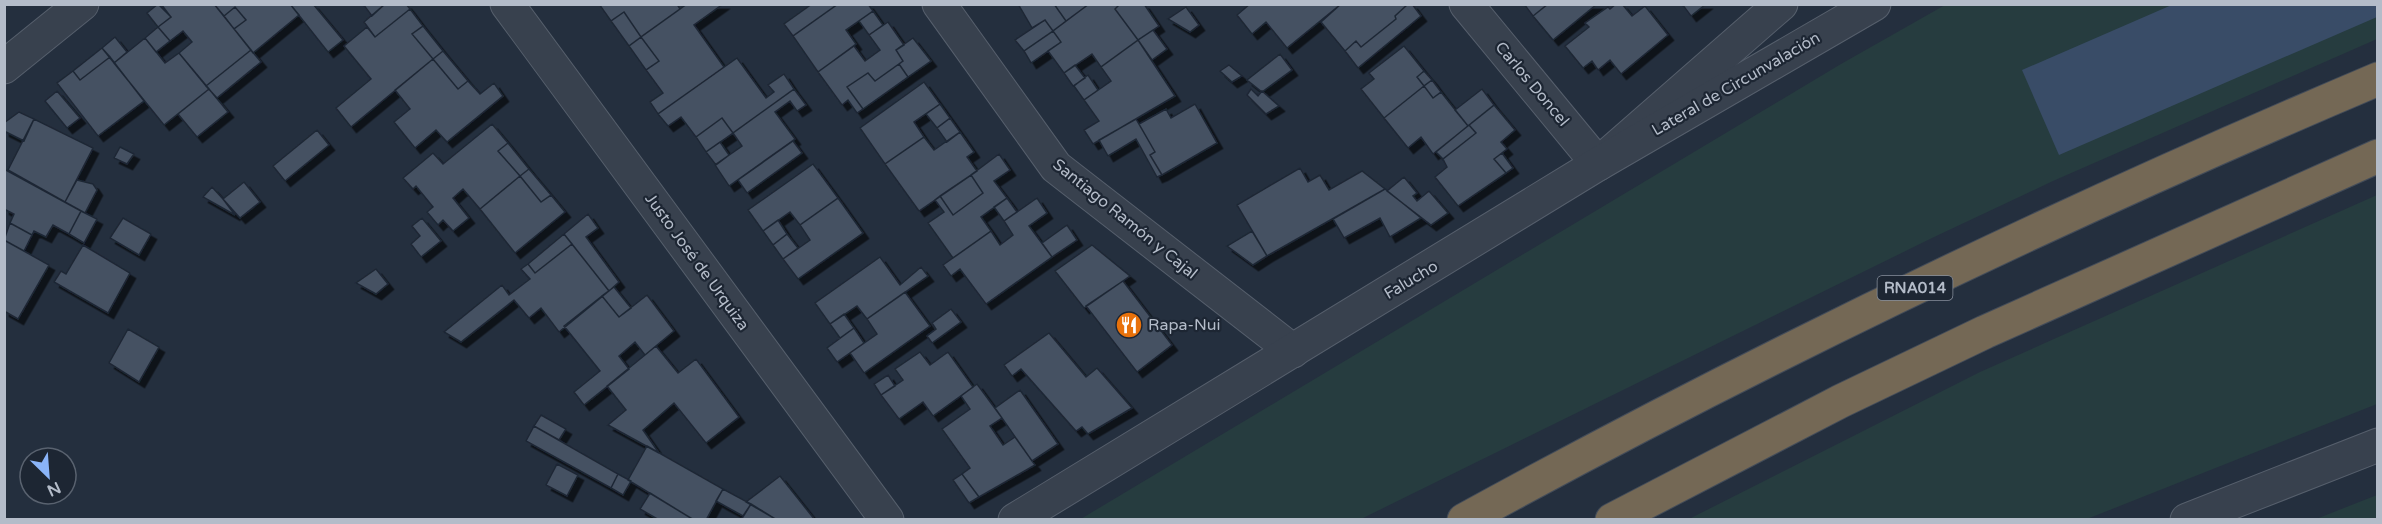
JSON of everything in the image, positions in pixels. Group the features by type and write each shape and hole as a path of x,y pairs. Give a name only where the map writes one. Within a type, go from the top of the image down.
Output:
{"highway":[{"name":"RNA014","path":"1464,519 1630,430 1821,334 2062,218 2378,79"},
{"path":"1612,519 1831,406 1985,332 2378,156"},
{"path":"1442,519 1630,430"}],"street":[{"path":"4,67 82,4"},
{"name":"Justo José de Urquiza","path":"507,4 887,519"},
{"name":"Santiago Ramón y Cajal","path":"939,4 1056,167 1293,351"},
{"name":"Carlos Doncel","path":"1466,4 1598,164"},
{"name":"Falucho","path":"1015,519 1598,164 1781,4"},
{"name":"Lateral de Circunvalación","path":"1598,164 1874,4"},
{"path":"2187,519 2378,444"}],"green space":[{"path":"1945,5 2377,5 2377,39 2053,181 1932,238 1361,519 1079,520 1841,64"},
{"path":"2377,195 2377,404 2087,519 1689,519 1980,372"},
{"path":"2377,495 2377,519 2316,519"}],"water":[{"path":"2174,4 2377,5 2377,17 2059,155 2022,70"}],"building":[{"path":"158,4 171,17 158,27 147,13"},
{"path":"161,4 214,4 251,50 206,86 179,53 192,42 183,31 170,41 158,27 171,17"},
{"path":"214,4 290,4 299,15 253,53 234,29 246,20 235,7 224,16"},
{"path":"290,4 313,4 343,40 328,52"},
{"path":"363,4 385,4 372,16"},
{"path":"385,4 406,4 410,9 375,37 364,22"},
{"path":"599,4 677,4 680,9 641,37 624,12 611,21"},
{"path":"687,4 723,4 694,25 724,67 658,114 650,102 663,93 646,70 659,61 641,37"},
{"path":"812,4 838,4 793,36 784,24"},
{"path":"838,4 868,4 873,11 846,30 856,44 818,72 793,36"},
{"path":"1018,4 1054,4 1066,21 1053,31 1045,20 1032,28"},
{"path":"1054,4 1089,4 1066,21"},
{"path":"1089,4 1120,4 1115,9 1138,40 1101,67 1092,54 1064,73 1048,51 1061,42 1053,31"},
{"path":"1120,4 1144,4 1159,26 1138,40 1115,9"},
{"path":"1250,4 1341,4 1287,48 1266,22 1252,34 1237,15"},
{"path":"1341,4 1408,4 1395,16 1396,19 1361,47 1356,41 1345,51 1321,22"},
{"path":"1408,4 1412,4 1421,16 1358,68 1345,51 1356,41 1361,47 1396,19 1395,16"},
{"path":"1524,4 1548,4 1533,16"},
{"path":"1548,4 1597,4 1553,40 1533,16"},
{"path":"1616,4 1622,4 1632,16 1645,6 1668,35 1621,74 1610,60 1598,70 1592,61 1583,68 1565,46 1589,27 1585,23"},
{"path":"1682,4 1706,4 1691,16"},
{"path":"235,7 246,20 234,29 224,16"},
{"path":"1186,7 1199,25 1190,32 1168,19"},
{"path":"410,9 423,26 412,34 433,59 351,127 336,108 371,79 344,46 367,27 375,37"},
{"path":"873,11 883,25 869,35 859,21"},
{"path":"624,12 641,37 629,46 611,21"},
{"path":"1045,20 1053,31 1024,51 1015,40"},
{"path":"888,22 904,45 896,50 903,61 875,81 868,73 847,87 863,109 857,113 848,100 842,105 818,72 854,46 865,61 880,50 869,35"},
{"path":"423,26 443,51 433,59 412,34"},
{"path":"158,27 170,41 156,52 145,38"},
{"path":"1153,30 1167,49 1152,60 1138,40"},
{"path":"1053,31 1061,42 1031,63 1024,51"},
{"path":"115,37 127,52 114,63 102,48"},
{"path":"641,37 659,61 646,70 629,46"},
{"path":"145,38 165,63 179,53 209,89 164,125 114,63"},
{"path":"913,38 931,61 908,77 899,64 903,61 896,50"},
{"path":"1138,40 1175,96 1093,144 1084,130 1099,121 1084,100 1111,81 1101,67"},
{"path":"1404,46 1424,71 1417,77 1424,86 1384,118 1361,89 1374,79 1369,73"},
{"path":"102,48 110,57 80,80 73,71"},
{"path":"251,50 261,62 217,98 206,86"},
{"path":"443,51 468,81 458,89 433,59"},
{"path":"1280,54 1292,70 1262,92 1247,80"},
{"path":"110,57 144,101 98,136 57,83 73,71 80,80"},
{"path":"737,58 766,98 774,92 768,85 784,74 794,89 733,133 722,118 696,137 681,117 668,126 658,114"},
{"path":"433,59 458,89 468,81 480,94 494,83 503,96 447,142 436,130 415,148 394,122 410,109 395,90"},
{"path":"899,64 908,77 863,109 847,87 868,73 875,81"},
{"path":"1075,65 1085,78 1073,86 1064,73"},
{"path":"1229,65 1242,76 1232,82 1220,71"},
{"path":"1424,71 1432,80 1424,86 1417,77"},
{"path":"1088,75 1098,90 1084,100 1074,86"},
{"path":"1432,80 1441,92 1433,98 1424,86"},
{"path":"924,82 940,104 914,122 924,137 885,164 860,128"},
{"path":"1424,86 1433,98 1441,92 1468,126 1433,154 1421,137 1408,148 1384,118"},
{"path":"209,89 228,112 197,137 178,114"},
{"path":"794,89 806,105 797,111 790,101 775,112 795,139 729,186 715,165 742,146 733,133"},
{"path":"1251,89 1258,96 1262,91 1279,106 1266,114 1247,95"},
{"path":"1482,89 1494,105 1468,126 1455,110"},
{"path":"57,91 80,118 67,128 45,101"},
{"path":"940,104 950,118 937,128 926,114"},
{"path":"1195,104 1217,143 1162,175 1150,155 1155,152 1139,124 1166,109 1171,118"},
{"path":"1494,105 1515,130 1501,142 1507,149 1494,159 1506,173 1458,206 1435,177 1447,167 1443,159 1476,133 1469,125"},
{"path":"19,112 34,119 24,141 4,131 4,123"},
{"path":"722,118 733,133 706,152 696,137"},
{"path":"950,118 960,132 947,142 937,128"},
{"path":"34,119 93,148 65,202 8,170"},
{"path":"1136,119 1155,152 1150,155 1162,175 1157,177 1136,139 1108,156 1099,140"},
{"path":"492,124 508,143 498,151 520,176 480,209 463,189 453,198 469,218 453,231 443,220 438,225 427,212 433,207 416,186 413,189 403,178 433,153 443,164"},
{"path":"1469,125 1476,133 1443,159 1436,152"},
{"path":"317,130 329,145 285,181 273,166"},
{"path":"960,132 974,152 967,157 977,171 919,211 885,164 924,137 934,150"},
{"path":"793,141 802,153 747,193 738,180"},
{"path":"720,142 729,155 716,165 706,152"},
{"path":"508,143 529,169 520,176 498,151"},
{"path":"120,147 134,154 127,164 114,158"},
{"path":"1502,153 1513,168 1506,173 1494,159"},
{"path":"999,154 1010,170 994,181 1007,198 981,217 991,231 953,258 928,223 944,212 935,200 940,196 953,215 983,193 971,175"},
{"path":"813,164 838,198 800,225 790,212 763,231 748,210"},
{"path":"1300,168 1308,182 1320,175 1329,190 1362,171 1385,189 1267,256 1237,205"},
{"path":"4,169 81,211 69,234 53,225 46,237 34,231 32,235 10,223 14,214 4,209"},
{"path":"529,169 551,195 541,202 520,176"},
{"path":"971,175 983,193 953,215 940,196"},
{"path":"520,176 541,202 551,195 565,212 515,253 480,209"},
{"path":"1404,177 1417,193 1413,196 1417,201 1429,191 1448,213 1431,225 1387,191"},
{"path":"77,180 93,184 97,190 85,213 65,202"},
{"path":"244,182 260,202 240,218 223,199"},
{"path":"212,187 223,199 235,215 203,197"},
{"path":"1385,189 1421,218 1390,237 1380,218 1344,238 1333,219"},
{"path":"838,198 863,233 798,279 783,259 810,240 800,225"},
{"path":"1007,198 1017,212 1004,221 994,207"},
{"path":"1037,198 1047,213 1029,226 1052,257 986,304 960,269 951,276 943,265 991,231 1000,245 1013,235 1004,221"},
{"path":"81,211 97,219 84,243 69,234"},
{"path":"588,214 598,228 586,237 619,282 609,291 564,234"},
{"path":"123,218 151,234 139,255 110,238"},
{"path":"422,218 441,241 421,257 411,244 420,236 412,226"},
{"path":"778,220 787,234 773,245 763,231"},
{"path":"10,223 32,235 24,251 4,240"},
{"path":"1067,225 1077,240 1052,257 1042,243"},
{"path":"1252,231 1267,256 1253,265 1227,246"},
{"path":"564,234 572,244 535,273 528,264"},
{"path":"787,234 798,248 783,259 773,245"},
{"path":"4,240 49,265 18,319 4,311"},
{"path":"572,244 609,291 559,332 541,308 529,318 514,300 461,342 444,332 502,285 509,295 530,279 521,269 528,264 535,273"},
{"path":"83,245 130,273 108,313 54,282 61,271 66,274"},
{"path":"1092,245 1130,276 1084,308 1055,271"},
{"path":"880,257 900,285 921,267 928,276 867,319 857,306 830,324 815,303"},
{"path":"376,269 388,284 376,294 356,283"},
{"name":"Rapa-Nui","path":"1123,281 1172,345 1137,372 1086,306"},
{"path":"614,287 631,308 619,317 602,296"},
{"path":"905,292 930,326 864,373 850,353 877,334 867,319"},
{"path":"647,295 674,331 645,355 635,342 619,356 629,369 584,405 574,392 600,371 564,326 602,296 619,317"},
{"path":"951,309 961,322 932,343 927,336 936,329 932,323"},
{"path":"844,314 854,328 840,338 830,324"},
{"path":"854,328 864,343 837,362 827,348"},
{"path":"128,329 159,347 139,382 109,363"},
{"path":"1049,333 1086,377 1097,368 1132,408 1088,434 1082,427 1076,431 1021,369 1012,376 1004,365"},
{"path":"656,346 678,373 696,359 739,417 706,443 674,403 643,430 659,453 608,425 626,410 607,386"},
{"path":"920,352 930,365 948,352 973,387 933,416 923,402 899,419 881,395 903,380 895,369"},
{"path":"888,375 895,386 881,395 874,384"},
{"path":"977,384 1002,418 990,426 1003,445 1015,437 1035,465 979,497 962,474 970,468 942,429 970,409 961,396"},
{"path":"1020,390 1058,444 1032,461 995,408"},
{"path":"541,415 566,429 559,440 534,426"},
{"path":"534,426 618,474 611,488 526,441"},
{"path":"647,446 723,489 706,520 694,520 628,480"},
{"path":"557,464 578,475 567,496 546,485"},
{"path":"618,474 631,481 623,495 611,488"},
{"path":"962,474 979,497 969,503 953,480"},
{"path":"780,476 815,520 777,520 746,502"},
{"path":"723,489 751,504 743,516 716,501"},
{"path":"650,493 694,520 659,520 640,509"},
{"path":"751,504 777,520 741,520"}],"place":[{"name":"Rapa-Nui","path":"1129,325"}]}
